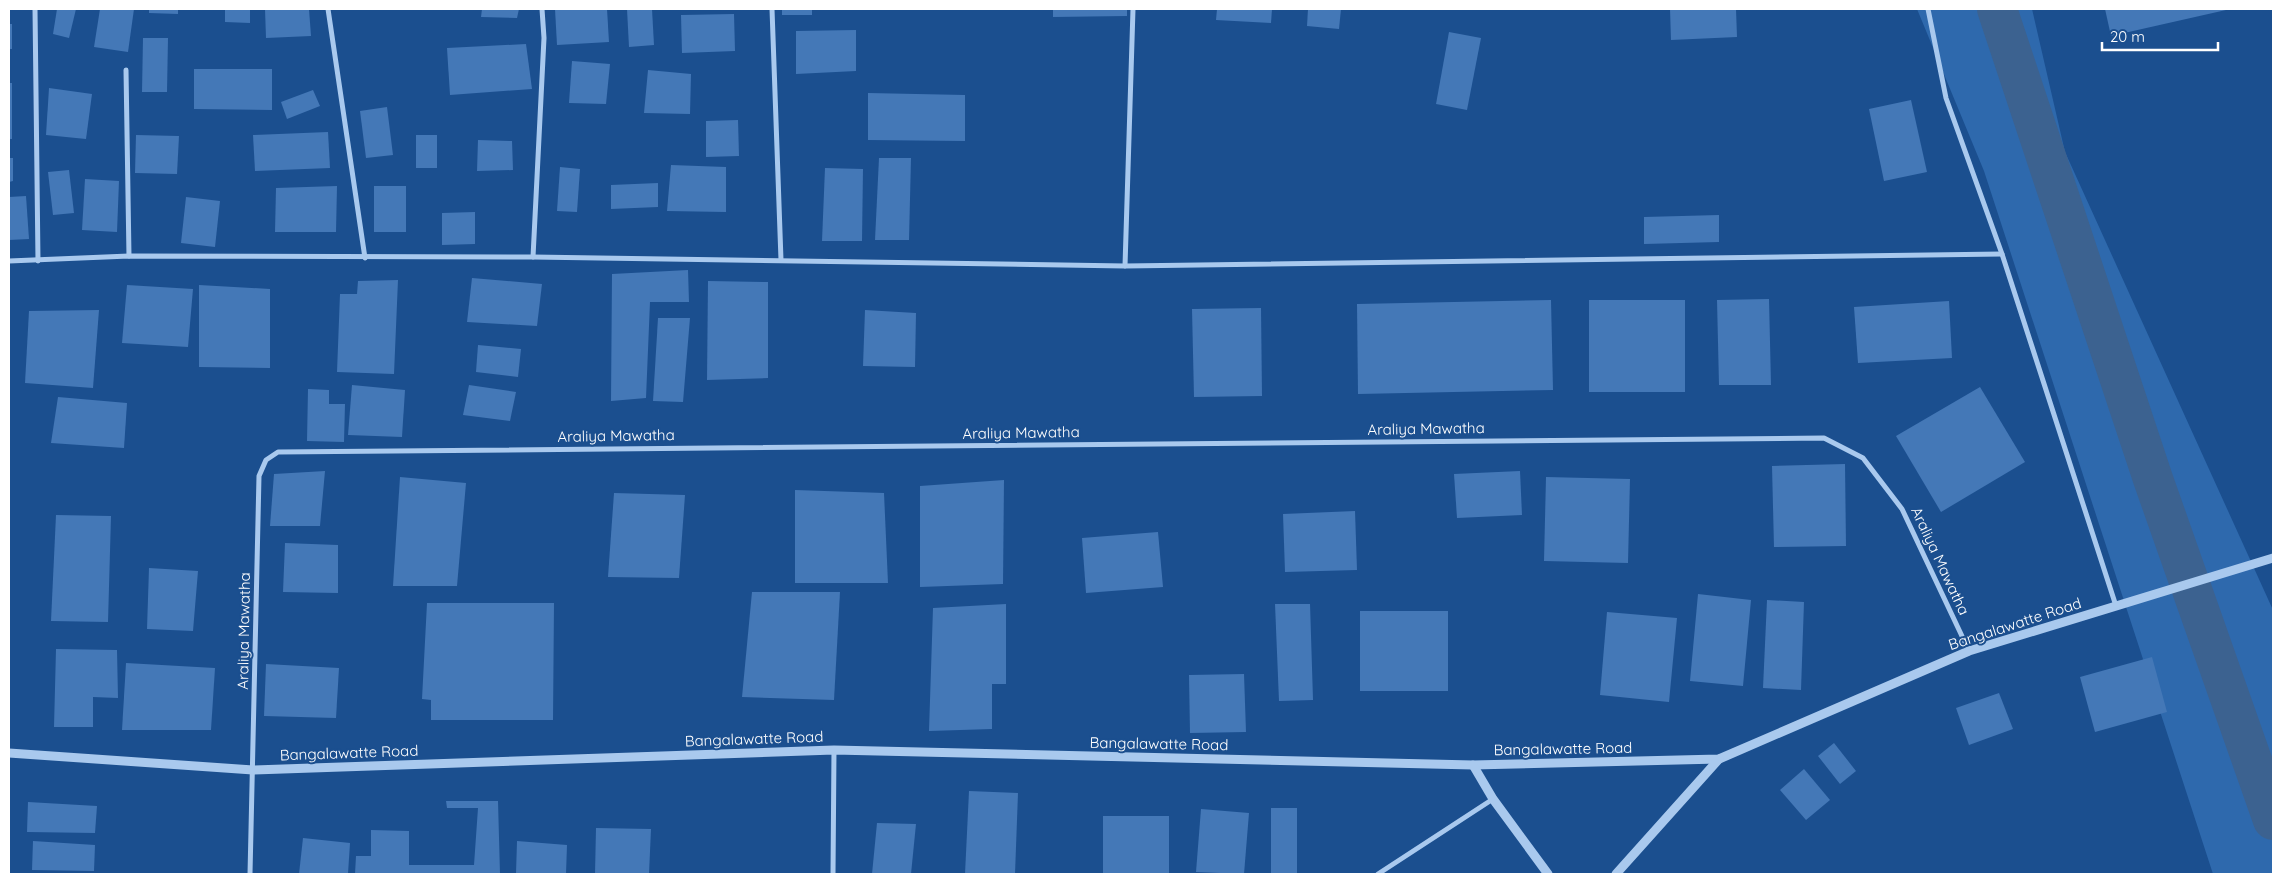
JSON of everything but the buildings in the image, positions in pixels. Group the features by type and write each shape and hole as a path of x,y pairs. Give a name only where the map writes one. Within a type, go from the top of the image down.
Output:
{"street":[{"path":"35,9 38,261"},
{"path":"328,9 365,258"},
{"path":"533,257 544,38 542,9"},
{"path":"772,9 781,260"},
{"path":"1125,266 1133,9"},
{"path":"1928,9 1946,98 2002,254 2116,607"},
{"path":"126,70 129,256"},
{"path":"9,261 129,256 533,257 1125,266 2002,254"},
{"name":"Araliya Mawatha","path":"250,874 259,476 266,460 278,452 1824,438 1863,458 1902,509 1969,651"},
{"name":"Bangalawatte Road","path":"9,753 253,770 834,750 1473,765 1719,759 1969,651 2273,558"},
{"path":"833,874 834,750"},
{"path":"1616,874 1719,759"},
{"path":"1473,765 1493,798 1548,874"},
{"path":"1378,874 1493,798"}],"shaded area":[{"path":"1917,9 2032,9 2065,152 2273,610 2273,874 2213,874 1984,171"}],"waterway":[{"path":"1997,9 2153,479 2273,820"}]}
